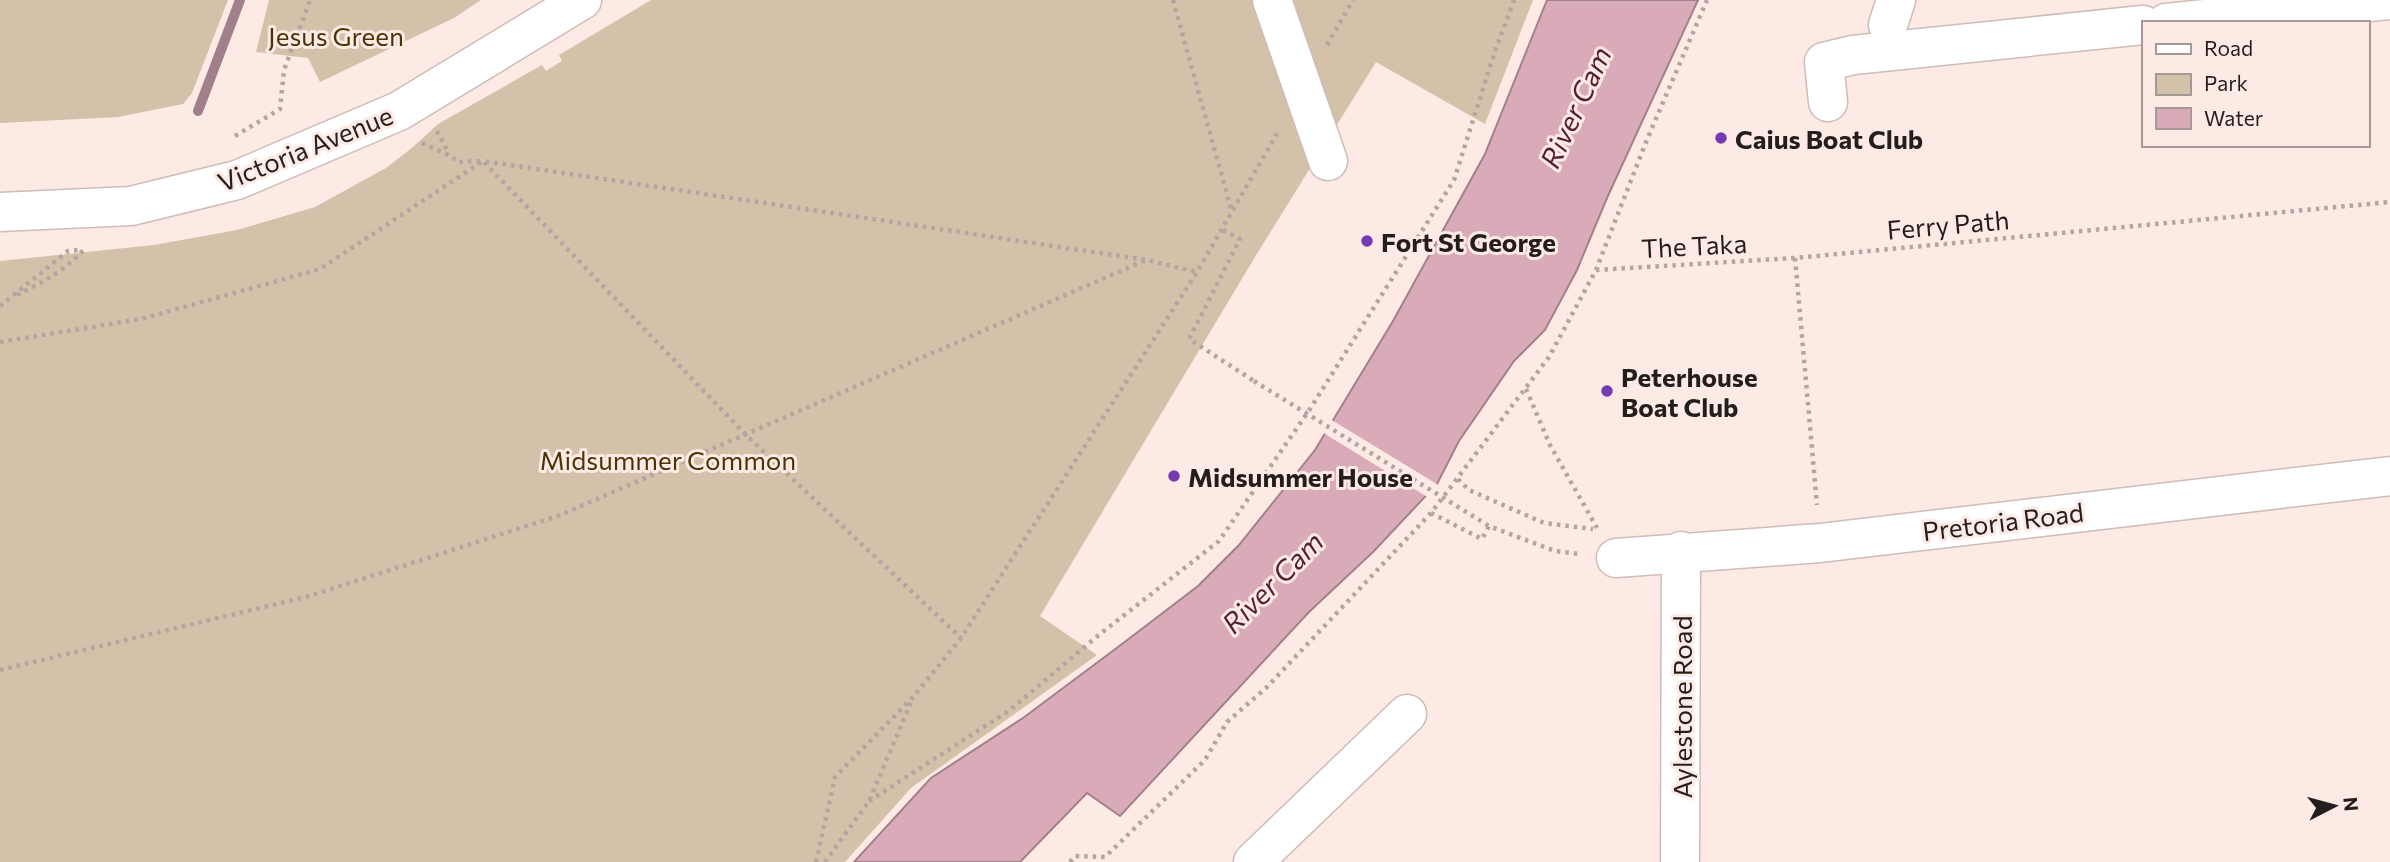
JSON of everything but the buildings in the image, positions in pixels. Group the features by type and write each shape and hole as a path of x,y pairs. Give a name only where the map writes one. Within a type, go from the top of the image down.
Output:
{"street":[{"name":"Victoria Avenue","path":"0,212 131,206 237,180 399,110 582,0"},
{"path":"1272,0 1328,161"},
{"path":"2185,21 2389,0"},
{"path":"1828,103 1824,62 1853,55 2142,25"},
{"name":"Pretoria Road","path":"1616,558 1681,551 1820,543 2390,477"},
{"name":"Aylestone Road","path":"1680,862 1681,551"},
{"path":"1253,862 1406,714"}],"path":[{"path":"226,142 280,109 284,71 310,0"},
{"path":"816,862 835,777 914,696 961,638 1197,272 1232,213 1173,0"},
{"path":"869,801 1010,710 1095,638 1219,541 1310,409 1454,180 1514,0"},
{"path":"1070,862 1075,856 1105,857 1205,760 1227,722 1266,688 1431,513 1549,357 1596,270 1646,142 1707,0"},
{"path":"413,140 451,156 457,162 483,162 1147,260 1197,272"},
{"path":"0,342 141,318 320,270 483,162"},
{"path":"483,162 746,435 961,638"},
{"name":"Ferry Path","path":"1795,258 2390,202"},
{"path":"1223,230 1240,239 1189,339 1489,526 1555,551 1616,558"},
{"path":"0,306 68,251 98,245"},
{"path":"9,298 41,283 71,261 83,248"},
{"path":"1795,258 1820,543"},
{"name":"The Taka","path":"1596,270 1795,258"},
{"path":"0,670 306,597 558,516 1147,260"},
{"path":"1458,479 1469,490 1544,523 1597,530 1550,445 1525,389"},
{"path":"1431,513 1482,540 1489,526"},
{"path":"825,862 869,801 914,696"}],"green space":[{"path":"0,0 228,0 192,93 183,104 118,117 0,123"},
{"name":"Jesus Green","path":"269,0 481,0 454,18 320,82 308,58 256,52"},
{"name":"Midsummer Common","path":"651,0 1533,0 1485,124 1376,62 1255,257 1040,616 1097,655 911,788 845,862 0,862 0,261 154,245 237,230 315,207 386,168 438,124 542,65 546,71 562,61 559,55"}],"water":[{"name":"River Cam","path":"1547,0 1698,0 1577,270 1545,330 1514,361 1459,441 1437,484 1374,551 1309,612 1120,816 1087,793 1020,862 854,862 931,778 1023,718 1126,641 1198,586 1239,545 1315,450 1393,321 1485,154"}],"pier":[{"path":"1330,419 1440,486 1429,498 1322,432"}],"waterway":[{"path":"198,111 240,0"}],"place":[{"name":"Caius Boat Club","path":"1721,138"},
{"name":"Fort St George","path":"1367,241"},
{"name":"Peterhouse Boat Club","path":"1607,391"},
{"name":"Midsummer House","path":"1174,476"}]}
